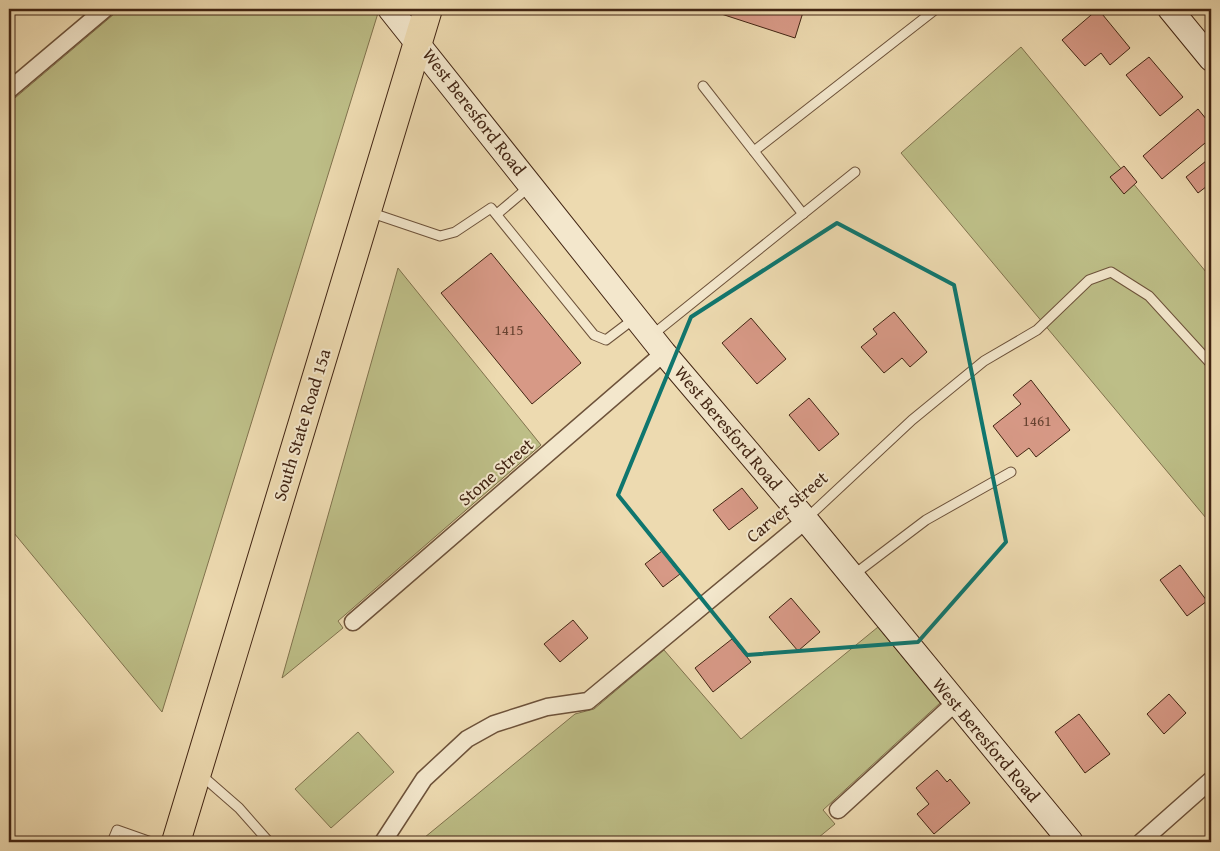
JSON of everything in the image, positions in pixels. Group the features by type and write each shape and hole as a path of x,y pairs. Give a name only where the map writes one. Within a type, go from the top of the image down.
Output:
{"highway":[{"name":"South State Road 15a","path":"176,842 428,9"}],"street":[{"path":"9,90 105,9"},
{"name":"West Beresford Road","path":"390,9 418,41 657,344 806,520 1071,842"},
{"path":"1170,9 1211,59"},
{"name":"Stone Street","path":"353,622 657,344"},
{"name":"Carver Street","path":"383,842 424,779 467,739 494,724 547,707 588,701 806,520"},
{"path":"838,810 956,703"},
{"path":"1141,842 1211,780"}],"lane":[{"path":"754,152 936,9"},
{"path":"704,86 804,214"},
{"path":"657,344 804,214 855,172"},
{"path":"497,214 531,185"},
{"path":"366,211 440,236 455,232 491,208 594,335 606,340 636,317"},
{"name":"Carver Street","path":"806,520 912,420 984,361 1037,330 1089,280 1111,272 1149,296 1211,364"},
{"path":"852,576 926,520 1011,472"},
{"path":"197,772 239,808 269,842"},
{"path":"112,842 117,830 151,842"}],"highlighted area":[{"path":"837,223 954,285 1006,542 918,642 747,655 618,495 691,317"}],"green space":[{"path":"120,9 375,9 378,13 162,712 9,527 9,103"},
{"path":"1021,47 1211,278 1211,524 901,153"},
{"path":"398,268 541,445 338,621 343,628 282,678"},
{"path":"878,627 940,703 823,810 835,824 813,842 419,842 575,714 594,709 664,650 741,739"},
{"path":"358,732 394,772 331,828 295,789"}],"building":[{"path":"706,9 804,9 795,38"},
{"path":"1098,9 1130,48 1110,65 1101,53 1085,66 1062,40"},
{"path":"1149,57 1183,97 1160,116 1126,75"},
{"path":"1198,109 1211,125 1211,138 1162,179 1143,156"},
{"path":"1211,157 1211,183 1198,193 1186,177"},
{"path":"1124,166 1137,182 1124,194 1110,177"},
{"path":"491,253 581,363 532,404 441,293"},
{"path":"894,312 927,352 910,367 902,358 884,373 861,347 877,334 873,329"},
{"path":"751,318 786,359 757,384 722,343"},
{"path":"1031,380 1070,430 1036,457 1029,448 1017,457 993,426 1021,404 1013,395"},
{"path":"809,398 839,434 819,451 789,415"},
{"path":"742,488 758,508 729,530 713,510"},
{"path":"662,551 680,574 663,587 645,564"},
{"path":"1180,565 1207,601 1187,616 1160,580"},
{"path":"791,598 820,632 798,651 769,617"},
{"path":"573,620 588,638 560,662 544,644"},
{"path":"732,639 751,662 713,692 695,668"},
{"path":"1169,694 1186,713 1164,734 1147,714"},
{"path":"1079,714 1110,754 1085,773 1055,732"},
{"path":"937,770 947,782 950,779 970,803 934,834 917,814 929,804 916,788"}]}
